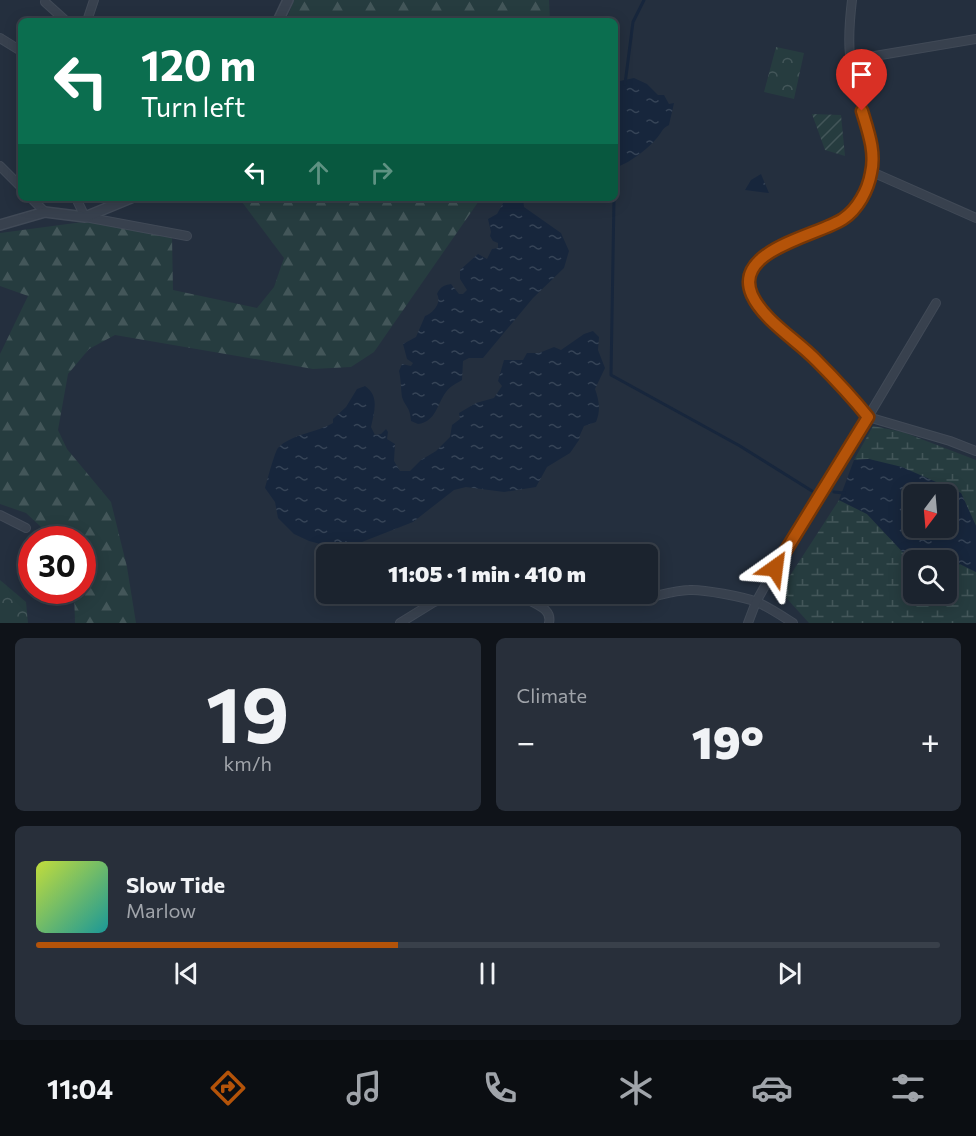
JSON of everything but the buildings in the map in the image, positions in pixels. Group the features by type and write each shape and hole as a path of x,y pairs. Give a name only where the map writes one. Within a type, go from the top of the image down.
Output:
{"street":[{"path":"88,18 94,0"},
{"path":"279,18 288,0"},
{"path":"852,0 851,60 873,149 872,172 866,192 855,208 843,219 772,251 755,262 750,272 751,293 776,324 815,358 868,417 912,429 976,452"},
{"path":"45,2 63,18"},
{"path":"0,38 18,49"},
{"path":"851,60 976,39"},
{"path":"0,166 18,184"},
{"path":"872,172 976,218"},
{"path":"34,201 45,212"},
{"path":"77,201 85,217"},
{"path":"85,217 117,201"},
{"path":"0,225 45,212 187,236"},
{"path":"748,623 756,602 806,516 936,303"},
{"path":"0,515 22,526"},
{"path":"658,595 692,590 756,602 793,623"},
{"path":"400,623 431,604"},
{"path":"534,604 547,610 550,614 549,623"}],"green space":[{"path":"294,0 549,0 550,18 287,18"},
{"path":"776,47 804,53 794,99 764,92"},
{"path":"812,114 841,115 845,156 825,150"},
{"path":"241,201 479,201 374,352 351,367 313,369 115,335 89,349 68,374 58,430 67,449 111,502 127,567 136,623 75,623 74,604 96,604 96,526 40,526 26,513 0,504 0,354 28,296 0,286 0,233 90,221 172,238 173,290 257,308 274,287 284,258"},
{"path":"873,426 903,432 976,460 976,526 961,493 957,492 957,484 937,484 869,459 854,460"},
{"path":"839,500 867,514 903,552 903,604 957,604 957,566 960,564 976,572 976,623 809,623 780,591"},
{"path":"0,580 18,595 18,604 26,604 28,623 0,623"}],"water":[{"path":"634,78 647,84 658,95 664,95 669,104 674,103 669,125 643,152 618,166 618,81"},
{"path":"761,174 769,193 745,190 751,180"},
{"path":"504,201 523,201 524,207 561,233 569,251 564,268 533,298 483,358 469,358 463,361 462,380 447,390 429,420 418,424 411,421 410,412 402,397 399,371 402,364 411,366 413,363 407,359 403,344 416,337 425,316 431,313 438,304 437,294 441,288 451,284 459,294 463,294 467,290 460,279 460,270 478,254 487,259 492,249 498,248 498,243 490,236 488,219 497,214"},
{"path":"593,331 599,337 598,350 605,368 595,389 599,413 596,422 584,426 579,440 570,453 547,467 536,487 504,492 466,487 454,490 413,522 357,544 320,544 309,541 294,534 278,518 275,502 265,488 278,448 289,440 333,423 333,419 346,407 357,389 365,386 370,390 375,405 371,427 375,435 381,434 386,429 387,439 395,444 394,461 400,471 410,471 450,437 452,425 460,419 459,413 476,403 494,398 502,386 498,381 504,360 523,360 527,353 539,353 554,347 561,350 584,334"},
{"path":"869,459 902,467 941,484 903,484 903,538 957,538 957,491 961,493 976,526 976,572 960,564 957,566 957,550 903,550 903,552 867,514 839,500 854,460"}],"waterway":[{"path":"625,84 633,22 644,0"},
{"path":"614,201 611,375 740,446 812,491"},
{"path":"834,492 844,493"}],"route":[{"path":"775,568 868,417 815,358 776,324 756,301 751,293 750,272 755,262 772,251 843,219 855,208 866,192 872,172 873,149 862,111"}]}
